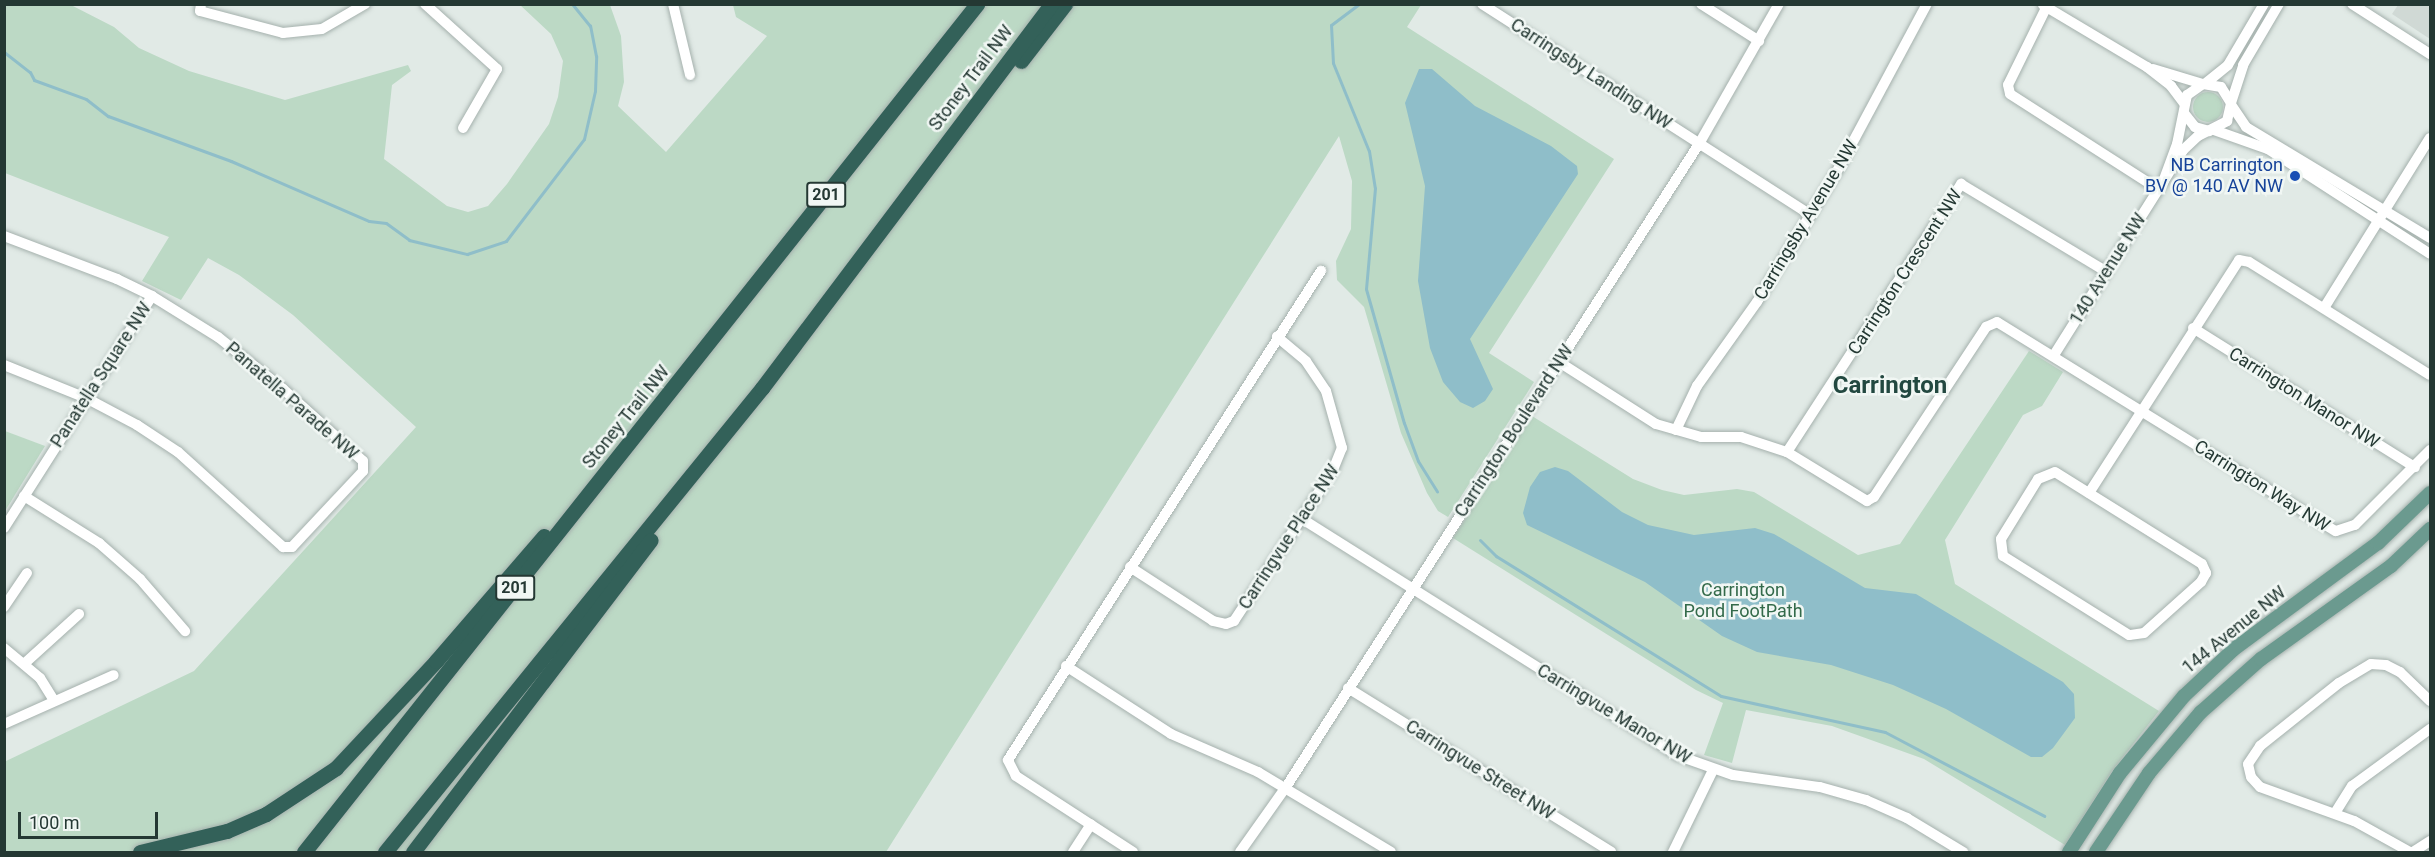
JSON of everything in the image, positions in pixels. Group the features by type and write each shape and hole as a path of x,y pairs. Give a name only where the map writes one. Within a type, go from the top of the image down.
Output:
{"highway":[{"path":"927,67 964,4"},
{"name":"Stoney Trail NW","path":"304,852 977,4"},
{"name":"Stoney Trail NW","path":"386,852 762,388 1051,4"},
{"path":"883,228 927,182 1065,4"},
{"path":"140,852 227,831 295,798 336,768 443,653 725,324"},
{"path":"413,852 603,606 762,388"}],"main road":[{"name":"144 Avenue NW","path":"2069,852 2120,773 2184,696 2234,649 2378,543 2430,493"},
{"path":"2096,852 2149,773 2201,712 2261,659 2391,566 2430,529"}],"street":[{"path":"201,4 200,12 283,33 322,29 365,4"},
{"path":"425,4 497,69 463,128"},
{"path":"673,4 690,75"},
{"name":"Carringsby Landing NW","path":"1482,4 1811,215"},
{"path":"1701,4 1759,41"},
{"name":"Carrington Boulevard NW","path":"1240,852 1286,787 1699,144 1779,4"},
{"name":"Carringsby Avenue NW","path":"1676,430 1697,386 1757,302 1811,215 1927,4"},
{"name":"140 Avenue NW","path":"2160,186 2192,89 2228,65 2264,4"},
{"name":"140 Avenue NW","path":"2054,355 2160,186 2191,141 2227,121 2243,65 2279,4"},
{"path":"2352,4 2430,54"},
{"path":"2160,186 2010,94 2008,85 2046,5 2147,68 2171,86 2195,127 2213,130 2268,149 2430,254"},
{"path":"2147,68 2222,87 2246,127 2430,238"},
{"path":"2324,308 2430,138"},
{"name":"Carrington Crescent NW","path":"1787,452 1961,184 2107,272"},
{"name":"Panatella Square NW","path":"4,236 117,279 152,296 4,528"},
{"path":"2089,494 2238,260 2249,262 2430,375"},
{"path":"1133,852 1016,776 1008,763 1066,666 1321,272"},
{"name":"Panatella Parade NW","path":"4,366 86,398 178,452 283,547 292,547 363,471 363,461 283,389 218,336 152,296"},
{"path":"1559,362 1656,424 1701,437 1741,437 1787,452 1867,501 1874,497 1990,323 1997,322 2054,355"},
{"name":"Carrington Manor NW","path":"2193,328 2415,467"},
{"name":"Carringvue Place NW","path":"1130,567 1209,618 1226,624 1239,615 1302,519 1341,457 1342,448 1320,379 1306,361 1277,337"},
{"name":"Carrington Way NW","path":"2054,355 2336,531 2355,525 2430,450"},
{"path":"2055,472 2089,494 2202,564 2206,573 2201,582 2137,636 2129,635 2003,556 1999,548 2032,489 2046,473 2055,472"},
{"path":"24,496 99,543 140,579 185,631"},
{"name":"Carringvue Manor NW","path":"1302,519 1651,740 1713,770 1820,787 1866,800 1907,818 1963,852"},
{"path":"4,607 27,573"},
{"path":"25,663 79,614"},
{"path":"4,648 25,663 54,700"},
{"path":"2430,701 2400,672 2386,665 2371,664 2339,682 2249,758 2251,777 2260,787 2335,813 2412,852 2430,841"},
{"path":"1066,666 1171,734 1286,787 1391,852"},
{"path":"4,724 114,675"},
{"name":"Carringvue Street NW","path":"1348,688 1611,852"},
{"path":"2335,813 2352,786 2430,729"},
{"path":"1673,852 1713,770"},
{"path":"1073,852 1091,824"}],"shaded area":[{"path":"2398,5 2430,5 2430,39 2392,14"}],"green space":[{"path":"519,4 610,5 621,36 624,82 618,106 666,152 767,36 736,17 733,5 1421,5 1407,27 1614,159 1489,353 1534,382 1448,517 1438,511 1427,493 1401,433 1364,307 1337,280 1336,261 1351,229 1352,181 1339,136 886,852 5,852 4,762 194,671 416,427 293,315 239,275 208,258 181,300 142,281 169,237 5,173 5,5 71,5 114,27 139,48 189,71 285,100 408,65 411,71 392,85 384,159 447,206 468,212 488,206 507,184 549,124 558,97 563,61 551,34"},
{"path":"2208,92 2219,96 2223,107 2219,118 2208,122 2197,118 2193,107 2197,96"},
{"name":"Carrington Pond FootPath","path":"2029,351 2063,372 2042,406 2023,415 1945,540 1955,584 2159,711 2112,771 2065,845 1924,759 1832,726 1746,710 1732,763 1704,755 1723,703 1696,690 1453,538 1532,416 1633,479 1662,490 1684,495 1737,489 1754,492 1858,555 1900,544"},
{"path":"5,431 45,446 5,511"}],"water":[{"path":"1419,69 1432,69 1475,106 1551,146 1577,166 1578,174 1470,339 1493,389 1485,401 1473,408 1460,402 1443,382 1430,348 1418,281 1425,186 1405,103"},
{"path":"1555,467 1568,471 1622,512 1648,525 1694,535 1755,528 1774,534 1865,588 1916,594 2063,682 2074,694 2075,718 2053,748 2042,757 2031,757 1946,709 1893,685 1831,665 1757,652 1722,636 1645,582 1527,525 1523,513 1530,487 1540,472"}],"waterway":[{"path":"4,52 30,72 34,80 86,99 108,116 231,161 369,221 386,223 409,240 467,254 506,241 584,139 595,91 596,56 590,26 572,4"},
{"path":"1359,4 1331,25 1333,63 1369,151 1375,188 1366,289 1404,423 1418,461 1437,492"},
{"path":"1480,540 1496,556 1721,696 1885,732 2044,816"}],"place":[{"name":"NB Carrington BV @ 140 AV NW","path":"2295,176"}],"district":[{"name":"Carrington","path":"1890,386"}]}
